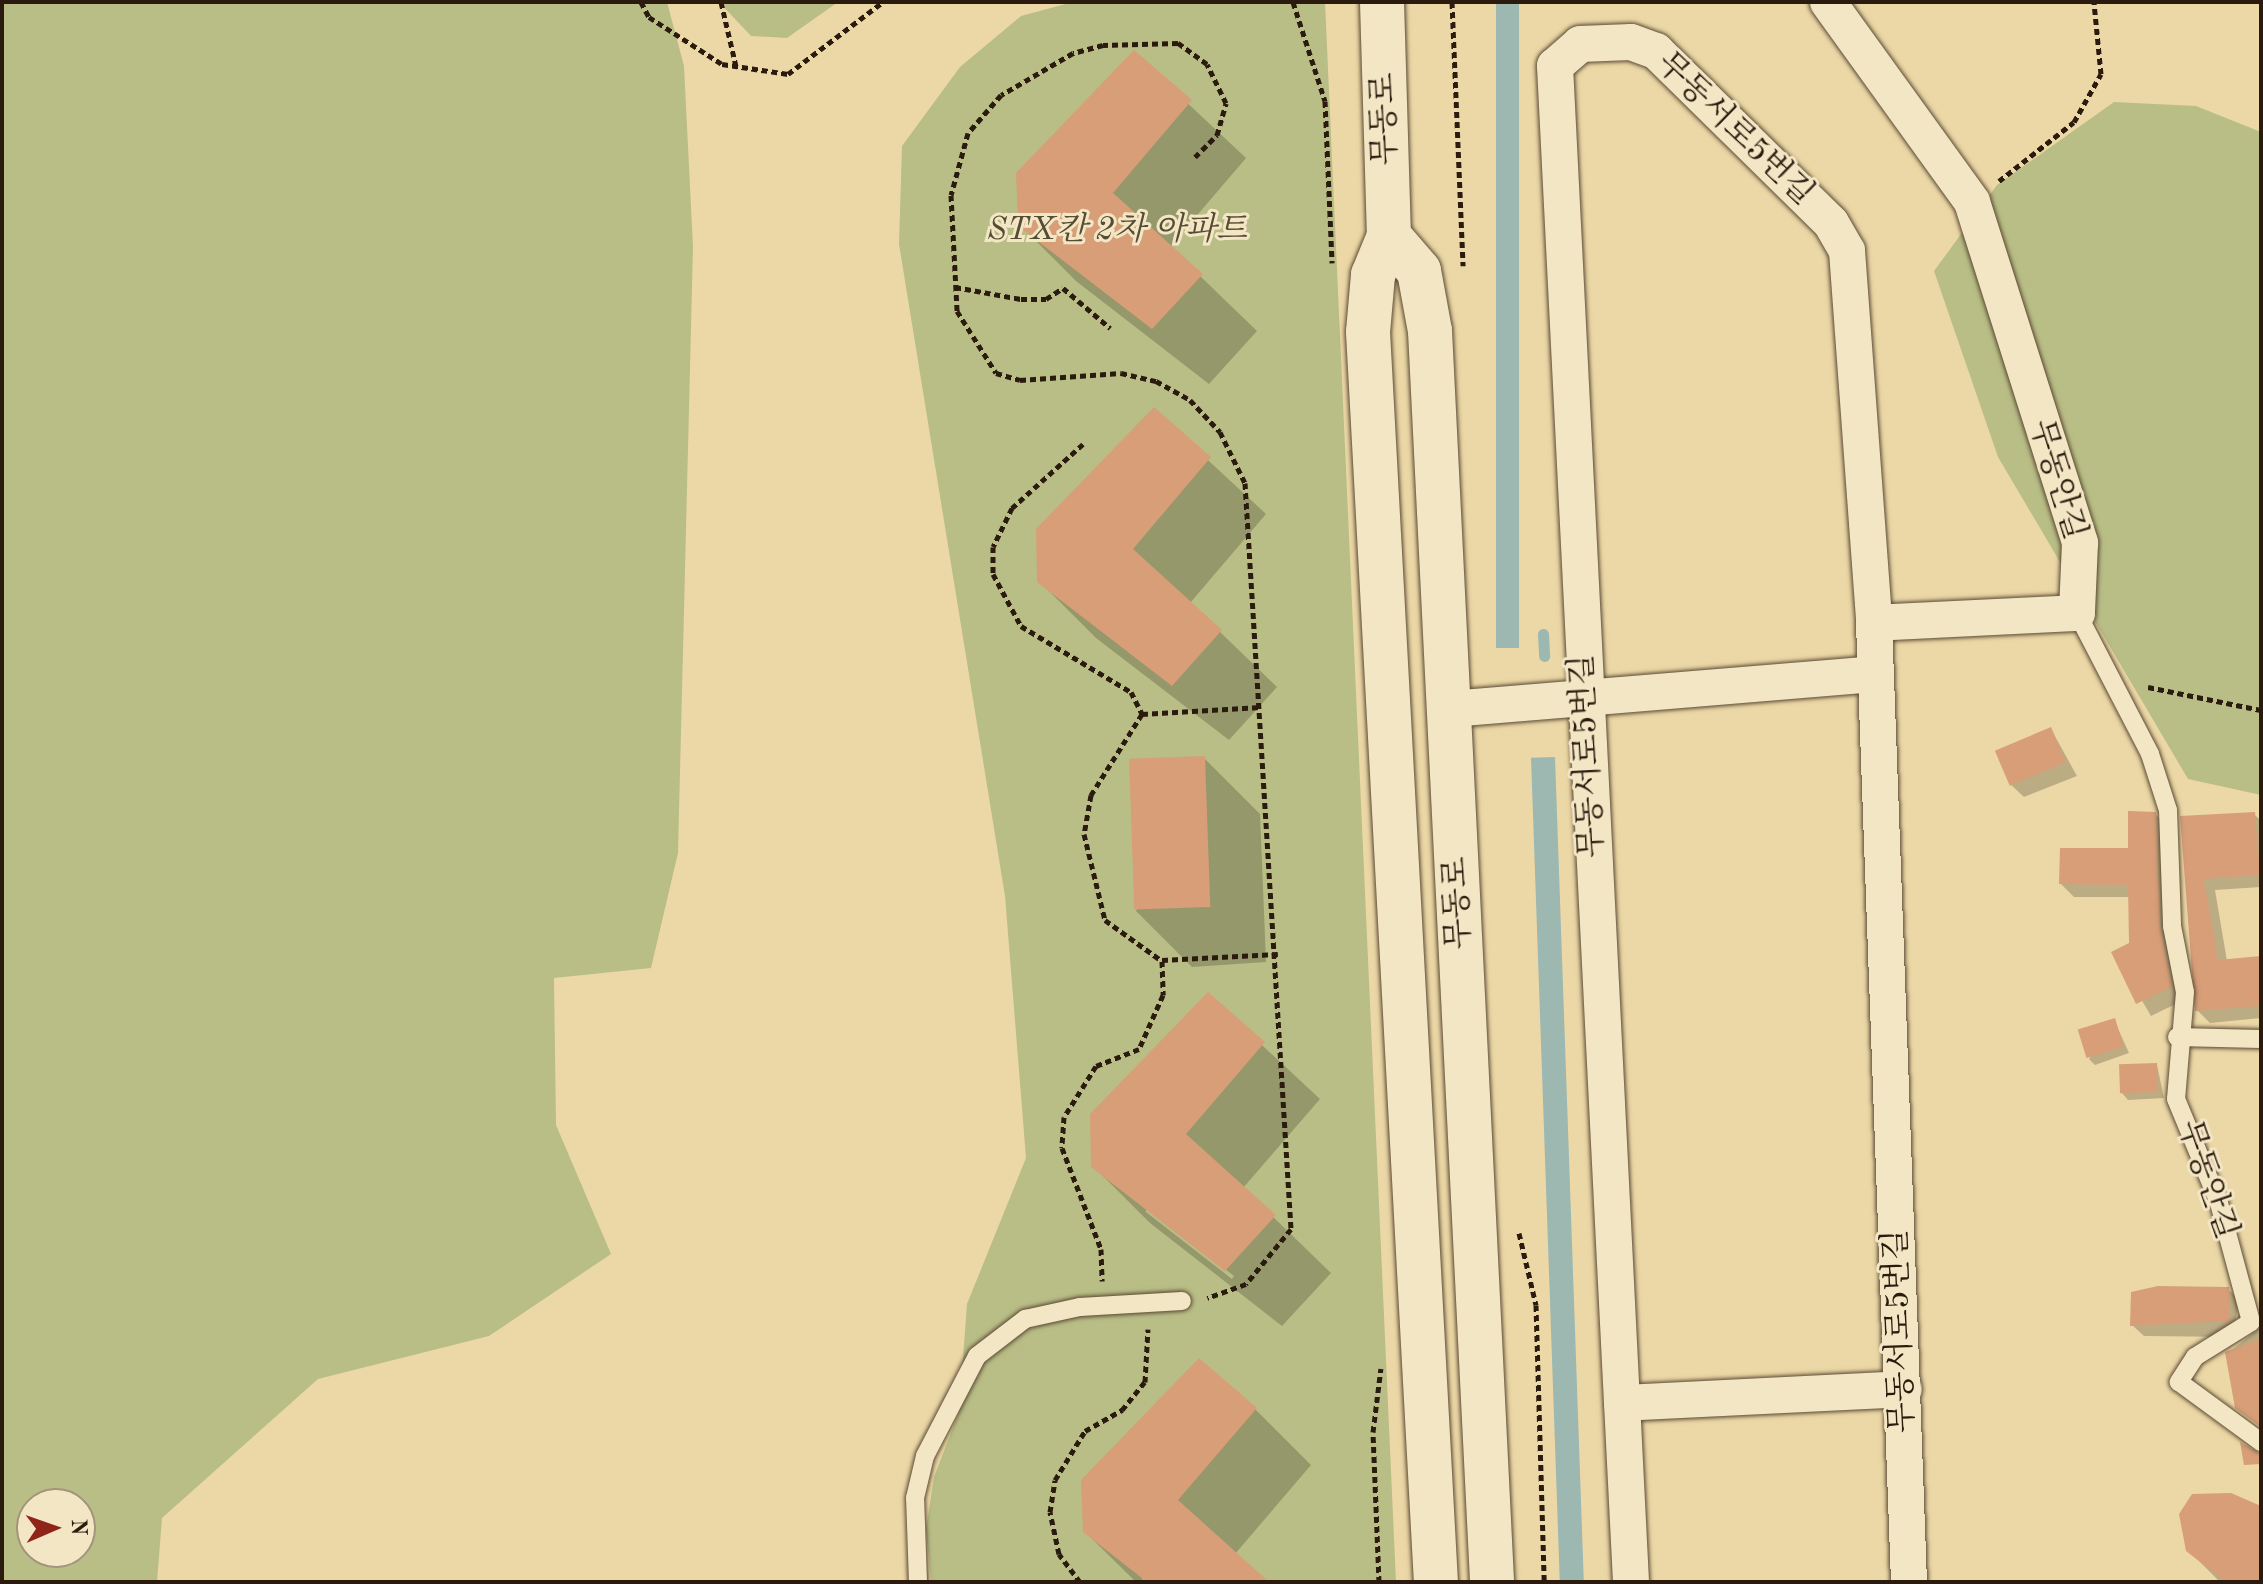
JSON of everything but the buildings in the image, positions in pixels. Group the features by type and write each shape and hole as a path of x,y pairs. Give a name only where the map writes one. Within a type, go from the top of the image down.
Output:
{"main road":[{"name":"무동로","path":"1382,2 1389,236 1373,275 1368,332 1436,1582"},
{"name":"무동로","path":"1389,236 1419,271 1430,331 1492,1582"}],"street":[{"name":"무동안길","path":"1828,2 1972,202 2080,543 2077,613"},
{"name":"무동서로5번길","path":"1631,1582 1555,66 1580,44 1631,42 1656,51 1831,223 1847,251 1874,623 1909,1582"},
{"path":"1874,623 2077,613"},
{"path":"1450,709 1875,674"},
{"path":"1622,1403 1904,1389"}],"lane":[{"name":"무동안길","path":"2077,613 2105,676 2150,754 2168,810 2172,926 2185,992 2177,1037 2176,1099 2219,1203 2256,1320 2195,1357 2179,1382 2261,1442"},
{"path":"2177,1037 2261,1039"},
{"path":"918,1582 915,1498 925,1456 977,1356 1025,1319 1103,1306 1182,1301"}],"path":[{"path":"641,2 649,17 736,66 788,74 883,2"},
{"path":"721,2 736,66"},
{"path":"1972,202 2074,122 2101,74 2094,2"},
{"path":"1182,1301 1246,1284 1291,1229 1278,954 1245,483 1220,432 1190,400 1156,381 1121,373 1020,380 996,373 974,347 955,287 955,164 980,118 1045,67 1103,45 1178,43 1207,64 1226,103 1217,135 1195,157"},
{"path":"955,287 1034,299 1063,288 1110,328"},
{"path":"1083,444 1012,508 993,547 993,574 1021,626 1131,692 1142,714"},
{"path":"2105,676 2233,710 2261,710"},
{"path":"1142,714 1261,707"},
{"path":"1142,714 1091,795 1084,834 1105,920 1161,960 1278,954"},
{"path":"1103,1306 1101,1249 1062,1148 1064,1117 1096,1066 1139,1049 1154,1027 1161,960"},
{"path":"1517,1224 1536,1305 1544,1582"},
{"path":"1080,1582 1059,1554 1050,1512 1055,1480 1085,1431 1122,1410 1145,1382 1148,1304"}],"green space":[{"path":"2,2 667,2 684,66 693,247 678,853 651,968 554,978 556,1125 611,1254 489,1336 318,1379 162,1518 157,1582 2,1582"},
{"path":"719,2 838,2 787,38 751,36"},
{"name":"STX칸 2차 아파트","path":"1073,2 1325,2 1396,1582 931,1582 926,1529 934,1477 959,1412 967,1304 1026,1158 1005,896 899,244 902,146 960,67 1021,16"},
{"path":"2114,102 2196,106 2261,132 2261,795 2188,779 1998,457 1934,271 1997,185"}],"water":[{"path":"1496,2 1519,2 1519,648 1496,648"},
{"path":"1555,757 1584,1582 1560,1582 1531,758"}],"waterway":[{"path":"1543,634 1544,656"}]}
